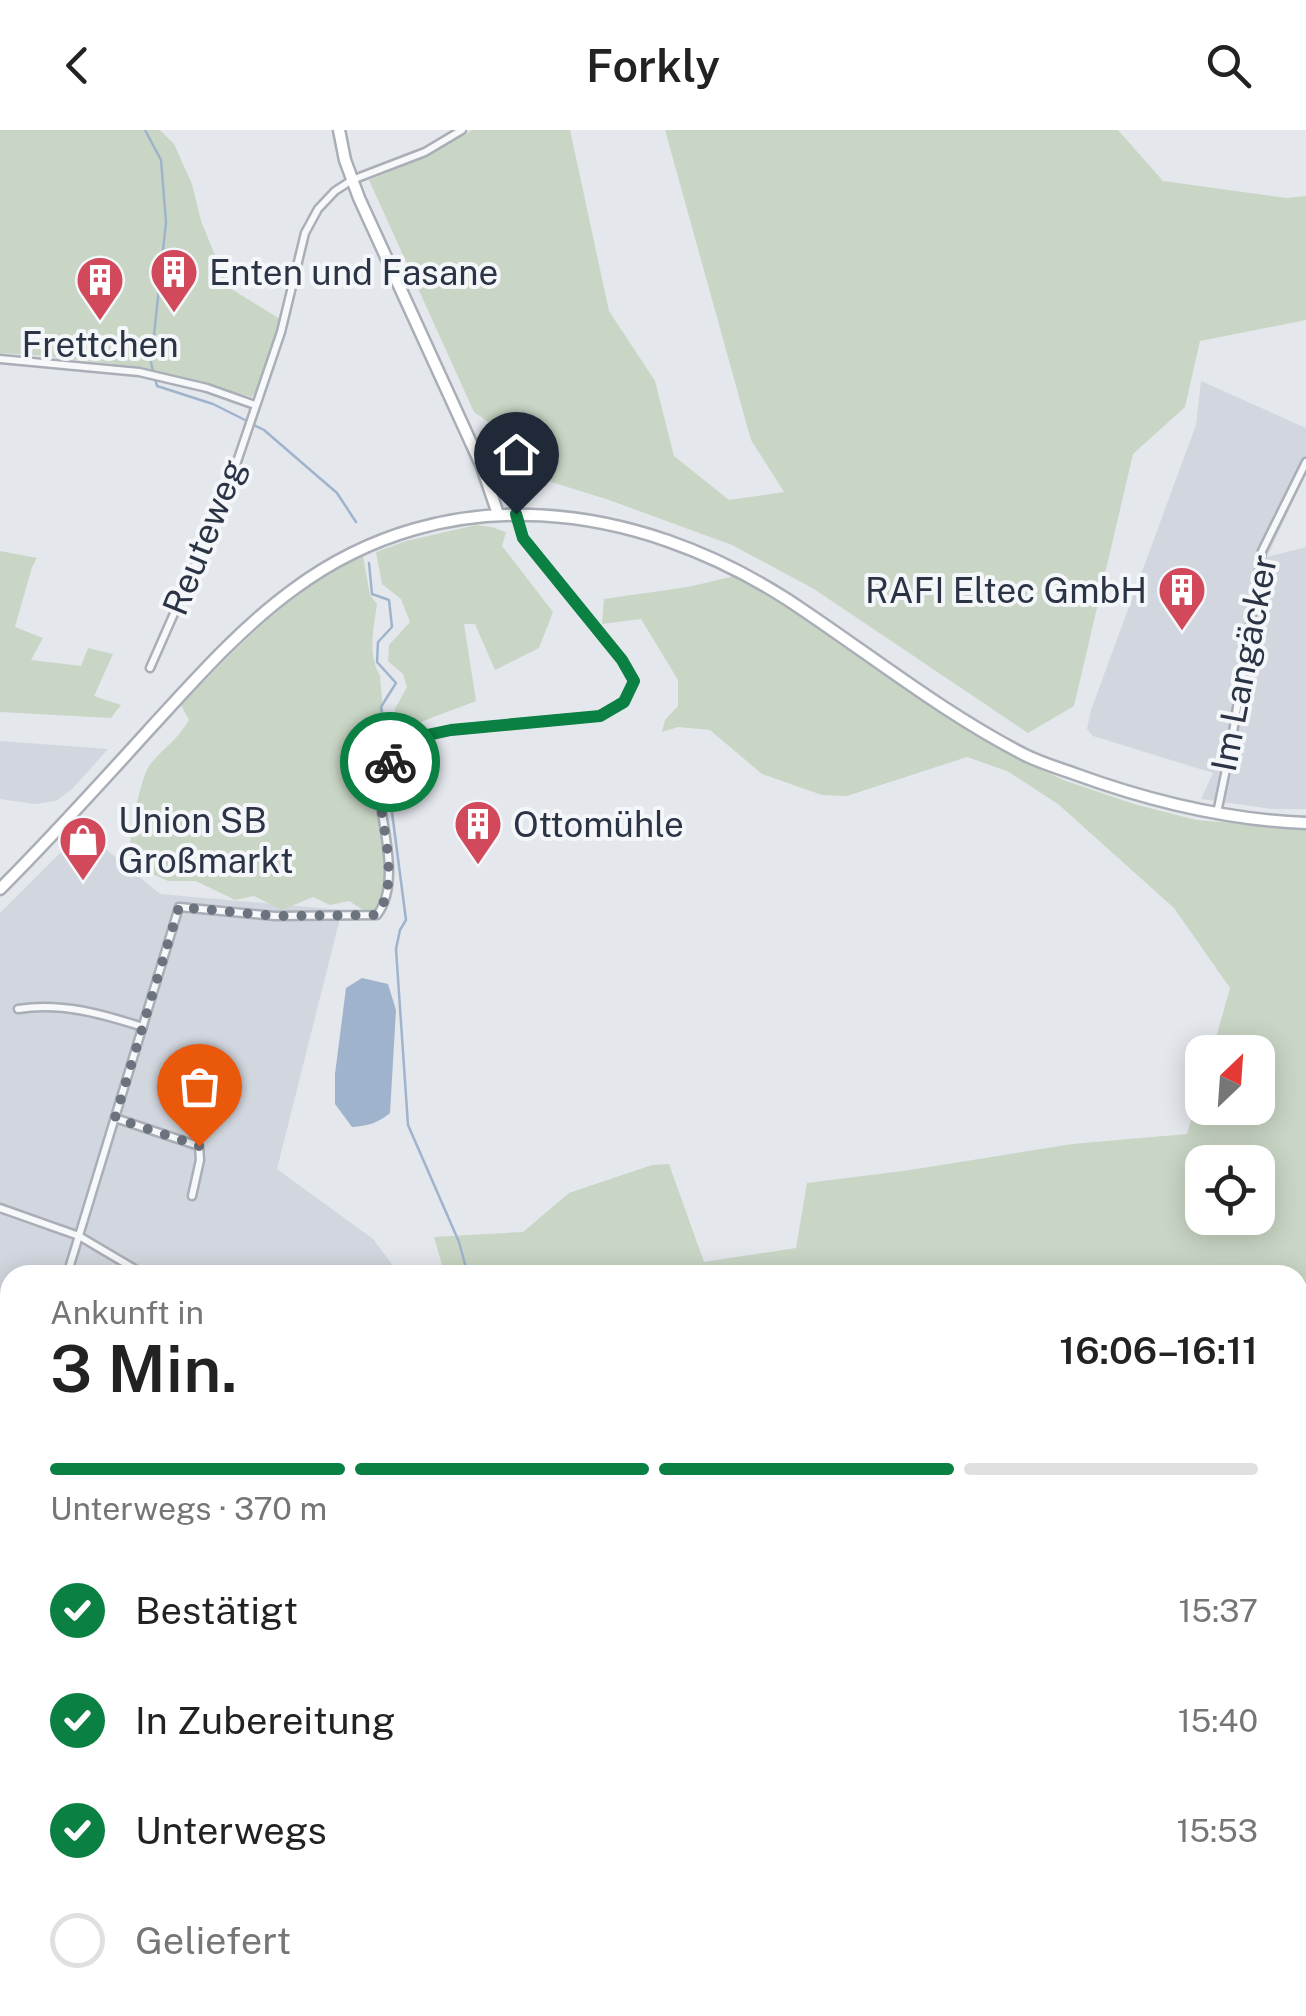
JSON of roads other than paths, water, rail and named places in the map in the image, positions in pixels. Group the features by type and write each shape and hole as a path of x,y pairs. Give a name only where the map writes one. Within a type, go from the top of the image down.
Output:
{"main road":[{"path":"340,130 352,180 382,253 482,466 498,514"},
{"path":"0,889 216,657 294,589 325,568 398,534 498,514 592,519 652,534 736,570 787,599 941,706 1030,758 1160,801 1217,814 1306,823"}],"street":[{"path":"352,180 425,152 462,130"},
{"name":"Reuteweg","path":"150,668 224,500 282,332 305,233 318,209 352,180"},
{"path":"0,359 162,376 255,405"},
{"name":"Im Langäcker","path":"1217,814 1262,551 1306,462"},
{"path":"70,1265 179,907 275,916 377,915 386,899 388,881 386,835 378,790 383,768 427,735 600,716 624,702 634,681 622,660 523,538 516,514"},
{"path":"18,1009 36,1006 88,1010 144,1026"},
{"path":"115,1118 199,1146 192,1196"},
{"path":"0,1208 80,1236 129,1265"}],"water":[{"path":"362,978 388,984 396,1010 390,1113 372,1123 352,1127 335,1104 335,1074 346,988"}],"waterway":[{"path":"145,130 161,160 166,222 151,363 157,386 213,404 247,421"},
{"path":"254,425 337,493 356,522"},
{"path":"369,563 372,594 389,600 392,627 378,642 377,662 396,683 381,707 388,755"},
{"path":"387,774 406,920 396,949 408,1125 465,1265"}],"place":[{"name":"Enten und Fasane","path":"174,314"},
{"name":"Frettchen","path":"100,322"},
{"name":"RAFI Eltec GmbH","path":"1182,632"},
{"name":"Ottomühle","path":"478,866"},
{"name":"Union SB Großmarkt","path":"83,882"}]}
